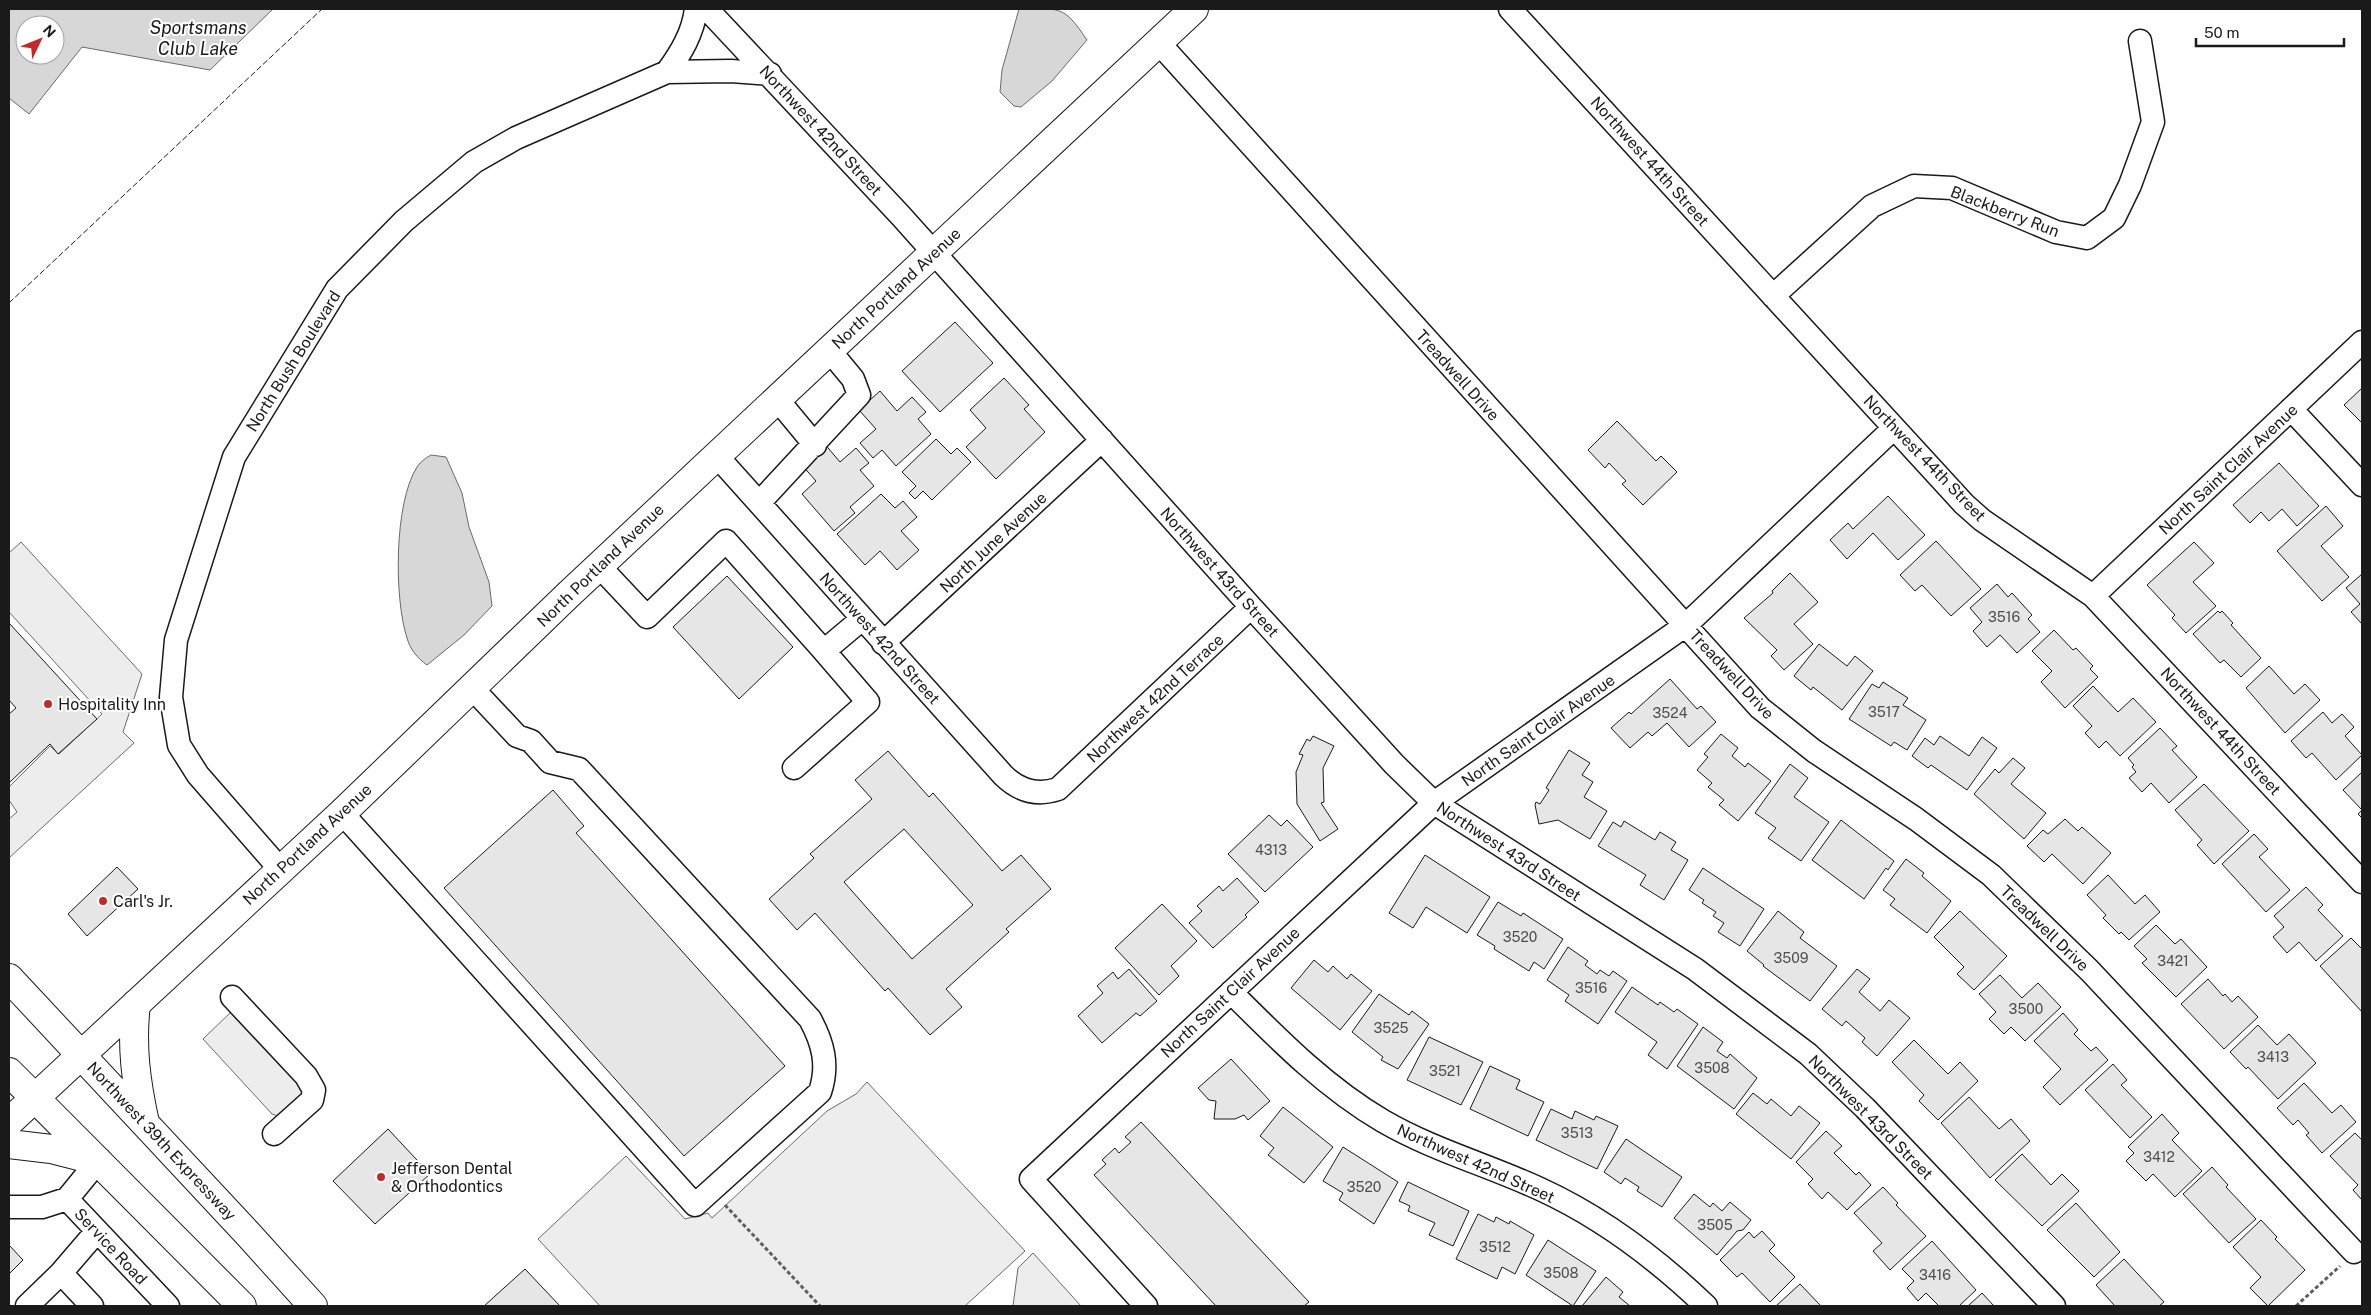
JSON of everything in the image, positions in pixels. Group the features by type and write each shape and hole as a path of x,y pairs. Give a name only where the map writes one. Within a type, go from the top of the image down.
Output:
{"main road":[{"name":"North Portland Avenue","path":"9,1122 342,813 716,455 1194,9"},
{"name":"Northwest 39th Expressway","path":"9,978 145,1123 312,1306"},
{"path":"136,1004 133,1029 135,1073 145,1123"},
{"path":"9,1072 242,1306"},
{"path":"9,1144 51,1149 98,1161"}],"street":[{"path":"667,72 682,51 694,20 696,9"},
{"name":"Northwest 42nd Street","path":"707,9 770,74 934,252"},
{"name":"Northwest 44th Street","path":"1510,9 1964,504 1982,520 2093,596 2362,882"},
{"name":"Blackberry Run","path":"1773,296 1872,206 1914,186 1952,188 2056,232 2087,238 2114,218 2153,122 2140,41"},
{"name":"Treadwell Drive","path":"1158,42 1760,708 1814,751 1916,819 1991,875 2090,971 2354,1252"},
{"name":"North Bush Boulevard","path":"280,869 208,788 179,745 171,697 176,640 234,457 337,290 404,221 474,162 516,138 667,72 731,71 770,74"},
{"name":"Northwest 43rd Street","path":"934,252 1251,607 1394,764 1434,803 1695,969 1808,1054 1866,1108 2054,1306"},
{"name":"North Saint Clair Avenue","path":"2093,596 2362,342"},
{"path":"759,503 815,445 859,395 853,379 828,350"},
{"path":"777,399 815,445"},
{"path":"2291,409 2362,485"},
{"name":"North Saint Clair Avenue","path":"1146,1306 1031,1179 1434,803 1686,625 1894,428"},
{"name":"North June Avenue","path":"883,643 1102,440"},
{"name":"Northwest 42nd Street","path":"716,455 883,643 1014,785 1044,793 1058,789"},
{"path":"599,566 647,617 726,541 868,702 794,768"},
{"name":"Northwest 42nd Terrace","path":"1058,789 1251,607"},
{"path":"824,651 862,619"},
{"path":"342,813 695,1205 820,1092 825,1065 822,1047 810,1019 579,769 550,762 531,741 517,736 472,688"},
{"name":"Northwest 42nd Street","path":"1230,992 1290,1052 1352,1101 1383,1121 1424,1142 1541,1189 1591,1216 1656,1262 1706,1306"},
{"path":"232,997 306,1076 314,1090 312,1100 274,1134"},
{"name":"Service Road","path":"98,1161 67,1199 168,1306"},
{"path":"9,1207 42,1207 67,1199"},
{"path":"27,1306 61,1273 97,1231"},
{"path":"61,1273 92,1306"}],"path":[{"path":"721,1200 820,1306"},
{"path":"2296,1306 2318,1287"}],"shaded area":[{"path":"21,542 142,674 123,732 134,743 9,858 9,819 17,812 9,800 9,787 50,746 59,754 102,714 9,612 9,553"},
{"path":"231,1012 304,1089 307,1097 278,1116 272,1114 203,1039"},
{"path":"867,1082 1025,1251 965,1306 600,1306 538,1239 626,1156 685,1219 708,1213 712,1218 827,1111 856,1094"},
{"path":"1033,1253 1081,1306 1013,1306 1018,1268"}],"water":[{"name":"Sportsmans Club Lake","path":"9,9 273,9 210,70 82,47 29,114 9,98"},
{"path":"1019,9 1052,9 1066,14 1087,40 1052,81 1021,107 1014,106 1000,92 1002,70"},
{"path":"431,455 446,457 462,493 469,527 489,582 492,606 464,635 427,665 414,653 407,638 400,599 398,551 400,526 409,483 417,467"}],"building":[{"path":"955,322 993,363 940,412 902,371"},
{"path":"1004,378 1029,405 1024,409 1045,432 996,479 966,447 986,428 970,410"},
{"path":"2362,388 2362,423 2344,405"},
{"path":"880,391 897,411 912,397 926,412 918,419 931,434 896,466 882,450 873,458 860,443 876,429 859,410"},
{"path":"1617,421 1656,461 1661,456 1677,472 1643,505 1622,484 1626,481 1609,463 1605,468 1588,450"},
{"path":"936,439 951,454 957,448 971,462 932,500 923,491 915,499 909,493 916,486 902,472"},
{"path":"823,442 840,462 856,448 869,463 860,470 874,486 850,507 855,513 834,531 802,494 816,481 800,463"},
{"path":"2279,463 2319,506 2297,526 2282,509 2269,521 2261,512 2250,523 2233,505"},
{"path":"881,494 895,508 903,501 917,517 901,531 919,550 897,570 880,551 865,565 837,534"},
{"path":"1888,496 1925,535 1898,560 1873,533 1847,559 1830,540 1848,523 1853,529"},
{"path":"2326,506 2343,526 2321,546 2349,577 2322,601 2277,551"},
{"path":"1936,541 1981,589 1951,616 1922,585 1915,591 1900,575"},
{"path":"2194,542 2214,563 2193,582 2216,606 2186,633 2172,618 2175,615 2147,585"},
{"path":"1790,573 1818,602 1794,624 1813,644 1784,670 1771,656 1777,650 1744,618 1773,593 1772,591"},
{"path":"2362,574 2362,624 2351,612 2360,604 2346,588"},
{"path":"727,576 793,647 739,699 673,627"},
{"path":"1997,584 2008,597 2012,593 2032,615 2028,619 2040,632 2017,653 2000,635 1987,647 1973,631 1982,622 1970,608"},
{"path":"2218,611 2220,613 2222,611 2233,623 2231,625 2261,658 2241,677 2224,660 2220,663 2193,634"},
{"name":"Hospitality Inn","path":"9,623 97,719 58,754 50,744 9,783 9,714 16,708 9,700"},
{"path":"2054,630 2073,650 2076,648 2093,666 2090,669 2098,677 2065,708 2041,682 2052,671 2032,651"},
{"path":"1819,644 1847,666 1855,656 1873,671 1842,710 1813,687 1811,690 1794,676"},
{"path":"2269,666 2294,694 2305,684 2320,700 2285,733 2246,688"},
{"path":"1670,679 1697,709 1701,706 1716,722 1689,747 1667,723 1652,736 1648,732 1630,748 1611,728 1629,712 1631,714"},
{"path":"1883,682 1908,698 1903,705 1926,720 1907,750 1894,742 1891,746 1849,719 1872,684 1879,688"},
{"path":"2093,686 2118,712 2133,698 2156,722 2120,756 2106,741 2099,748 2085,733 2092,726 2073,706"},
{"path":"2323,712 2332,723 2342,714 2354,727 2345,736 2362,755 2336,780 2312,753 2306,758 2291,741"},
{"path":"2160,728 2177,746 2172,750 2197,777 2169,803 2151,783 2142,792 2129,778 2136,772 2132,767 2134,765 2128,758"},
{"path":"1721,734 1738,748 1732,756 1745,767 1748,763 1771,781 1738,821 1719,805 1724,800 1708,787 1712,783 1697,770 1708,757 1704,754"},
{"path":"1313,736 1334,746 1323,768 1324,802 1321,803 1338,829 1320,841 1297,804 1296,772 1303,755 1299,754 1307,739 1310,741"},
{"path":"1940,736 1969,756 1982,737 1997,748 1967,790 1931,765 1928,768 1912,756 1925,738 1934,745"},
{"path":"1569,750 1590,763 1582,775 1593,782 1584,797 1607,811 1590,839 1558,820 1539,824 1536,802 1540,804 1549,790 1546,788"},
{"path":"888,751 929,797 933,793 1002,871 1021,855 1051,889 1006,929 1009,932 946,989 962,1007 930,1035 888,988 885,991 815,913 797,930 769,899 814,858 810,854 872,799 855,780","holes":["904,829 973,905 912,959 844,882"]},
{"path":"2013,758 2025,768 2011,784 2046,813 2024,839 1974,794 1995,769 1999,773"},
{"path":"1790,764 1808,778 1794,797 1829,822 1801,861 1768,838 1776,828 1755,813"},
{"path":"2362,772 2362,810 2343,790"},
{"path":"2204,784 2249,831 2214,864 2197,845 2202,840 2175,810"},
{"path":"553,790 584,826 576,833 785,1066 684,1156 444,888"},
{"path":"2362,810 2362,818 2358,814"},
{"path":"1269,815 1281,826 1287,820 1313,847 1265,892 1228,854"},
{"path":"2065,819 2078,831 2082,827 2111,853 2083,884 2052,854 2044,862 2027,846 2043,830 2048,834"},
{"path":"1841,820 1894,861 1888,870 1886,868 1864,899 1812,860"},
{"path":"1624,821 1655,840 1660,832 1676,842 1671,850 1688,860 1664,900 1640,885 1646,875 1598,846 1613,822 1621,827"},
{"path":"2254,834 2268,849 2259,857 2290,890 2266,912 2222,864"},
{"path":"1425,855 1490,897 1467,933 1426,907 1413,928 1389,913"},
{"path":"1906,859 1924,873 1922,876 1951,901 1927,933 1890,905 1895,899 1883,890"},
{"name":"Carl's Jr.","path":"117,867 138,889 87,936 68,914"},
{"path":"1703,868 1764,909 1740,946 1718,932 1724,923 1713,916 1716,912 1702,903 1704,900 1689,890"},
{"path":"2108,875 2135,904 2145,895 2160,912 2129,940 2121,932 2119,934 2103,918 2106,915 2087,895"},
{"path":"1237,878 1259,902 1245,915 1247,917 1213,948 1189,923 1202,911 1197,906 1219,886 1223,891"},
{"path":"2306,887 2323,905 2318,910 2343,936 2316,961 2299,942 2287,953 2273,937 2284,927 2274,916"},
{"path":"1498,902 1521,916 1523,913 1563,939 1544,969 1534,962 1529,971 1494,949 1495,946 1477,935"},
{"path":"1162,904 1197,941 1171,966 1179,976 1159,995 1115,948"},
{"path":"1778,911 1804,932 1800,938 1837,966 1810,1001 1763,966 1747,951"},
{"path":"1960,911 2007,956 1974,990 1957,974 1964,967 1934,937"},
{"path":"2156,925 2175,944 2181,939 2207,967 2176,997 2142,963 2147,959 2134,946"},
{"path":"2351,938 2362,949 2362,1012 2320,966"},
{"path":"1568,947 1588,961 1585,965 1597,974 1600,970 1609,976 1613,971 1627,981 1598,1024 1565,1001 1569,995 1547,980"},
{"path":"1314,960 1328,972 1333,966 1347,979 1351,974 1372,991 1340,1030 1291,988"},
{"path":"1129,969 1157,1001 1140,1016 1136,1013 1102,1043 1078,1016 1103,993 1097,986 1113,972 1118,979"},
{"path":"1857,969 1870,979 1859,992 1880,1011 1889,1000 1910,1018 1877,1056 1862,1042 1865,1038 1846,1021 1842,1026 1822,1009"},
{"path":"2000,975 2022,998 2038,983 2061,1007 2025,1041 2011,1027 2004,1034 1989,1019 1996,1012 1979,994"},
{"path":"2208,979 2223,996 2225,994 2232,1002 2238,996 2258,1017 2224,1049 2181,1004"},
{"path":"1632,987 1658,1005 1660,1002 1674,1012 1677,1009 1698,1024 1667,1069 1648,1055 1657,1042 1615,1012"},
{"path":"1379,994 1409,1015 1412,1011 1429,1024 1398,1069 1381,1060 1383,1057 1352,1032"},
{"path":"2063,1013 2078,1030 2074,1034 2091,1051 2096,1047 2108,1060 2060,1105 2043,1087 2061,1069 2034,1041"},
{"path":"2258,1025 2277,1045 2289,1034 2316,1063 2278,1099 2248,1067 2246,1069 2230,1052"},
{"path":"1703,1027 1723,1042 1717,1051 1727,1058 1730,1054 1757,1078 1734,1109 1677,1066"},
{"path":"1429,1037 1483,1062 1461,1105 1407,1080"},
{"path":"1914,1040 1948,1074 1960,1062 1978,1081 1938,1120 1919,1101 1924,1095 1892,1062"},
{"path":"1231,1059 1270,1101 1248,1120 1244,1115 1235,1119 1214,1119 1216,1101 1209,1100 1198,1088"},
{"path":"2113,1064 2127,1080 2121,1085 2152,1117 2130,1138 2085,1090"},
{"path":"1490,1066 1520,1080 1516,1089 1544,1102 1528,1136 1470,1109"},
{"path":"2304,1083 2332,1113 2341,1105 2356,1122 2322,1153 2306,1135 2309,1133 2298,1120 2293,1125 2277,1108"},
{"path":"1753,1093 1767,1104 1771,1099 1791,1116 1799,1106 1820,1123 1791,1159 1736,1114"},
{"path":"1969,1097 1999,1129 2011,1119 2030,1141 1990,1178 1941,1123"},
{"path":"1283,1107 1333,1147 1304,1183 1268,1155 1274,1148 1260,1136"},
{"path":"1551,1109 1572,1119 1575,1111 1594,1120 1596,1116 1618,1126 1597,1169 1536,1140"},
{"path":"2162,1114 2179,1133 2172,1140 2202,1171 2175,1197 2153,1174 2146,1181 2126,1161 2134,1153 2128,1147"},
{"path":"1141,1122 1309,1302 1304,1306 1216,1306 1094,1175 1106,1164 1102,1160 1115,1148 1119,1153 1131,1142 1125,1137"},
{"name":"Jefferson Dental & Orthodontics","path":"388,1129 430,1174 375,1224 333,1181"},
{"path":"1826,1131 1842,1146 1834,1153 1856,1175 1859,1172 1871,1185 1847,1210 1828,1192 1822,1199 1808,1184 1813,1179 1796,1162"},
{"path":"2355,1133 2362,1140 2362,1200 2353,1190 2358,1185 2330,1156"},
{"path":"1626,1139 1682,1177 1662,1207 1637,1191 1639,1187 1625,1178 1621,1184 1604,1172"},
{"path":"1343,1147 1398,1182 1374,1224 1339,1200 1343,1193 1323,1181"},
{"path":"2022,1154 2051,1185 2062,1174 2079,1191 2042,1226 1995,1180"},
{"path":"2212,1167 2228,1185 2226,1187 2256,1219 2229,1243 2183,1194"},
{"path":"1408,1182 1469,1211 1453,1246 1429,1235 1435,1223 1408,1211 1410,1206 1399,1201"},
{"path":"1883,1187 1898,1203 1896,1205 1926,1236 1890,1270 1873,1251 1882,1243 1854,1213"},
{"path":"1694,1194 1710,1207 1713,1203 1722,1211 1730,1202 1751,1220 1743,1230 1737,1231 1717,1255 1674,1218"},
{"path":"2076,1203 2120,1252 2094,1277 2047,1230"},
{"path":"1478,1214 1494,1222 1496,1217 1509,1224 1510,1221 1534,1235 1515,1274 1502,1267 1497,1279 1456,1259"},
{"path":"2261,1220 2277,1237 2275,1239 2305,1270 2268,1306 2250,1288 2261,1277 2233,1247"},
{"path":"1762,1231 1775,1245 1769,1251 1795,1277 1770,1302 1742,1273 1737,1277 1720,1260 1749,1232 1754,1238"},
{"path":"1548,1240 1596,1271 1573,1306 1526,1275"},
{"path":"1932,1241 1976,1290 1959,1306 1939,1306 1926,1293 1918,1301 1907,1288 1914,1281 1902,1269"},
{"path":"9,1245 23,1260 9,1274"},
{"path":"2124,1259 2164,1302 2159,1306 2115,1306 2096,1285"},
{"path":"525,1269 560,1306 484,1306"},
{"path":"1606,1277 1623,1292 1619,1297 1630,1306 1582,1306"},
{"path":"1800,1284 1821,1306 1776,1306"},
{"path":"1982,1293 1994,1306 1968,1306"}],"fence":[{"path":"9,303 322,9"}],"place":[{"name":"Hospitality Inn","path":"48,704"},
{"name":"Carl's Jr.","path":"103,901"},
{"name":"Jefferson Dental & Orthodontics","path":"381,1177"}]}
